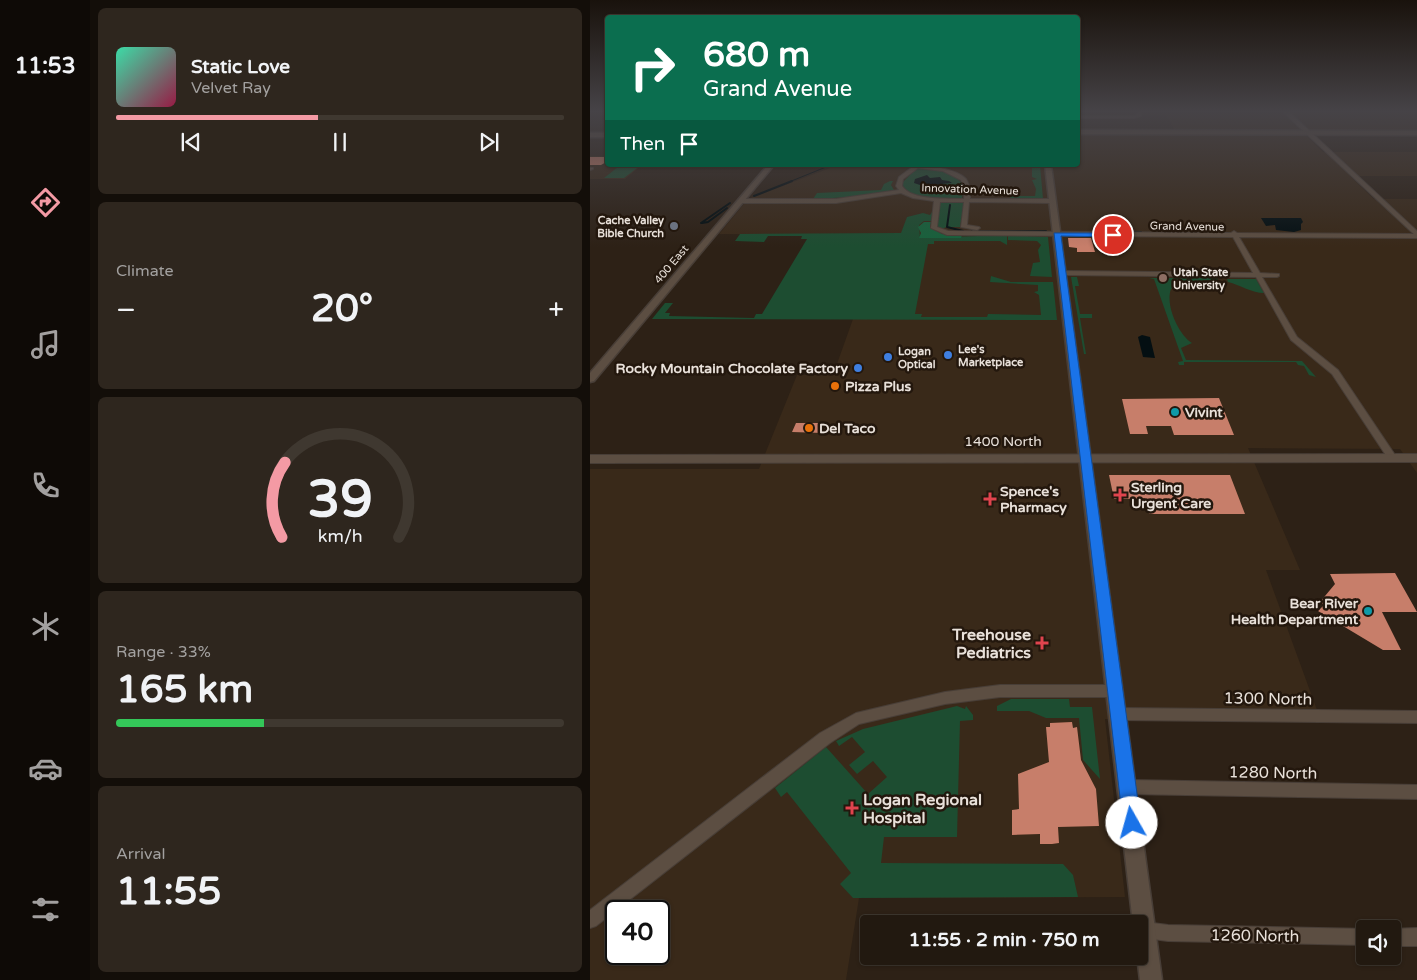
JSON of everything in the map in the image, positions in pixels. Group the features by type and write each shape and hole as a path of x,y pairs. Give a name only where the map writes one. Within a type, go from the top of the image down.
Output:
{"main road":[{"path":"1333,156 1417,235"},
{"name":"1400 North","path":"590,459 1417,458"}],"street":[{"name":"400 East","path":"590,379 769,167"},
{"path":"902,191 899,186 901,178 915,167"},
{"path":"928,167 944,170 963,179 968,187 967,200"},
{"path":"1048,167 1143,915"},
{"name":"Innovation Avenue","path":"740,201 836,201 902,191 915,197 937,200 1052,201"},
{"name":"Grand Avenue","path":"937,200 934,226 939,232 1234,233 1290,236 1417,235"},
{"name":"Grand Avenue","path":"967,200 964,228 1056,232"},
{"path":"1234,233 1294,338 1335,372 1392,458"},
{"path":"1062,273 1277,275"},
{"path":"590,920 825,738 856,719 945,698 980,693 1000,691 1115,691"},
{"name":"1300 North","path":"1118,714 1417,717"},
{"name":"1280 North","path":"1128,787 1417,792"},
{"name":"1260 North","path":"1148,930 1168,933 1356,936"},
{"path":"1401,937 1417,937"},
{"path":"1148,955 1151,980"}],"shaded area":[{"path":"590,156 605,156 605,167 640,167 625,179 590,179"},
{"path":"1080,156 1417,156 1417,176 1350,176 1374,199 1417,199 1417,473 1400,449 1248,448 1300,570 1266,570 1321,721 1105,719 1125,897 859,898 846,980 590,980 590,469 759,469 797,375 833,375 853,319 899,319 920,235 719,234 748,199 833,167 1080,167"},
{"path":"927,175 930,178 940,177 942,180 952,183 923,186 914,183 915,179"},
{"path":"1261,218 1301,218 1303,222 1301,230 1294,232 1276,230 1275,225 1266,226"},
{"path":"1142,335 1150,337 1155,358 1143,357 1138,337"}],"green space":[{"path":"618,167 638,167 624,178 604,178"},
{"path":"1032,167 1040,167 1043,199 1015,199 1015,196 1035,196 1036,189 1032,180 1037,179 1032,177"},
{"path":"917,168 943,171 955,177 964,186 962,198 928,198 911,193 905,189 902,183"},
{"path":"893,181 891,185 894,190 851,197 813,199 817,193 881,190 884,184"},
{"path":"940,203 964,203 960,227 946,227 940,230 936,226"},
{"path":"934,209 931,221 924,221 919,225 920,238 1007,235 1007,245 1000,241 934,241 934,244 928,244 915,314 922,314 921,317 987,317 988,314 1041,315 1039,295 1034,292 1038,291 1038,285 990,282 991,276 1011,282 1053,282 1057,320 652,319 665,303 673,303 665,313 670,313 669,316 754,318 756,314 762,314 807,239 801,239 802,236 768,236 764,242 735,241 740,234 901,233 907,217 923,213 930,215"},
{"path":"924,222 931,222 930,227 942,234 962,235 961,238 919,238 921,233 918,227"},
{"path":"1008,235 1048,237 1052,277 1030,276 1033,263 1040,262 1038,250 1041,245 1037,241 1008,240"},
{"path":"1071,277 1077,277 1079,286 1075,286 1080,314 1092,314 1092,318 1080,318 1086,354 1084,354"},
{"path":"1149,278 1217,278 1218,280 1192,281 1171,289 1170,302 1174,318 1182,333 1192,343 1181,348 1186,360 1302,361 1316,377 1309,375 1304,366 1298,365 1296,362 1184,362 1184,365 1179,365 1178,362 1183,361 1154,279"},
{"path":"1227,279 1256,279 1264,293 1255,292 1228,282"},
{"path":"1011,699 1069,699 1070,707 1092,707 1100,779 1083,760 1079,718 1046,718 1029,711 997,711 997,706"},
{"path":"957,706 965,709 966,706 973,715 973,720 960,721 957,837 884,837 881,863 1063,864 1073,875 1078,897 853,898 840,884 851,873 787,792 781,797 775,788 826,747 868,794 887,777 873,761 857,774 849,765 865,752 852,737 839,746 836,741 863,729"}],"building":[{"path":"590,157 605,157 605,163 601,165 590,165"},
{"path":"1068,238 1091,238 1095,252 1077,252 1077,248 1069,247"},
{"name":"Vivint","path":"1219,398 1234,435 1174,435 1171,426 1146,426 1148,434 1130,434 1122,399"},
{"name":"Del Taco","path":"796,423 826,423 823,433 792,432"},
{"path":"1109,475 1230,475 1245,514 1149,514 1145,499 1114,499"},
{"name":"Bear River Health Department","path":"1395,573 1417,612 1382,612 1401,650 1383,650 1318,611 1324,605 1320,602 1335,584 1330,574"},
{"path":"1072,722 1073,728 1077,727 1081,760 1096,789 1099,826 1058,827 1059,843 1052,844 1040,844 1040,834 1012,835 1012,810 1019,809 1018,774 1049,762 1046,727 1050,727 1050,723"}],"waterway":[{"path":"789,182 826,167"},
{"path":"754,196 792,181"},
{"path":"701,223 730,203"},
{"path":"950,205 947,227 963,231"},
{"path":"702,223 708,222 727,208"},
{"path":"972,231 1014,231"},
{"path":"1015,231 1046,231"},
{"path":"1065,232 1141,232"},
{"path":"1157,233 1171,233"}],"place":[{"name":"Cache Valley Bible Church","path":"674,226"},
{"name":"Utah State University","path":"1163,278"},
{"name":"Lee's Marketplace","path":"948,355"},
{"name":"Logan Optical","path":"888,357"},
{"name":"Rocky Mountain Chocolate Factory","path":"858,368"},
{"name":"Pizza Plus","path":"835,386"},
{"name":"Vivint","path":"1175,412"},
{"name":"Del Taco","path":"809,428"},
{"name":"Sterling Urgent Care","path":"1120,495"},
{"name":"Spence's Pharmacy","path":"990,499"},
{"name":"Bear River Health Department","path":"1368,611"},
{"name":"Treehouse Pediatrics","path":"1042,643"},
{"name":"Logan Regional Hospital","path":"852,808"}],"route":[{"path":"1113,235 1057,234 1132,823"}]}
